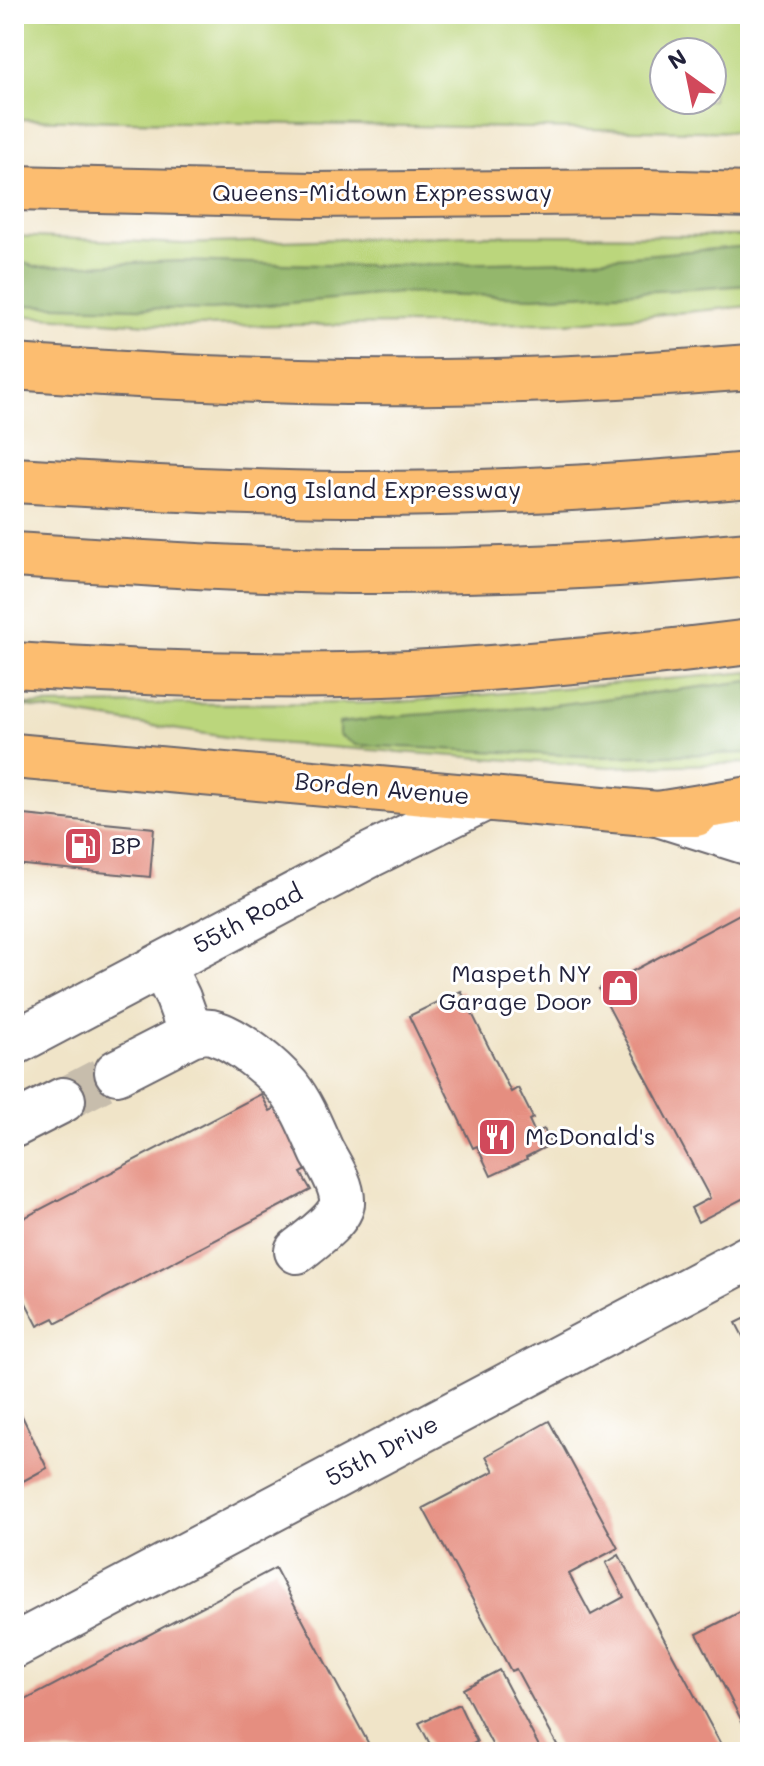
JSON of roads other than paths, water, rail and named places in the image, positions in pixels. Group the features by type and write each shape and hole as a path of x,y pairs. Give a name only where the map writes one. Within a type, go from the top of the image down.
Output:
{"main road":[{"name":"Queens-Midtown Expressway","path":"14,188 312,195 643,192 750,195"},
{"path":"15,368 207,378 365,381 578,378 750,367"},
{"name":"Long Island Expressway","path":"14,480 344,494 509,491 750,475"},
{"path":"14,555 224,567 377,571 586,566 750,554"},
{"path":"14,665 293,675 409,673 577,661 750,642"},
{"name":"Borden Avenue","path":"14,756 658,814 750,815"},
{"path":"658,814 750,799"}],"street":[{"name":"55th Road","path":"14,1043 370,855 484,799"},
{"path":"658,814 750,843"},
{"path":"162,965 191,1034"},
{"path":"117,1072 191,1034 213,1032 244,1048 266,1065 288,1088 302,1111 337,1181 342,1202 340,1211 297,1251"},
{"path":"14,1125 63,1100"},
{"name":"55th Drive","path":"14,1646 750,1257"}],"tunnel":[{"path":"63,1100 117,1072"}],"place":[{"name":"BP","path":"83,846"},
{"name":"Maspeth NY Garage Door","path":"620,988"},
{"name":"McDonald's","path":"497,1137"}]}
